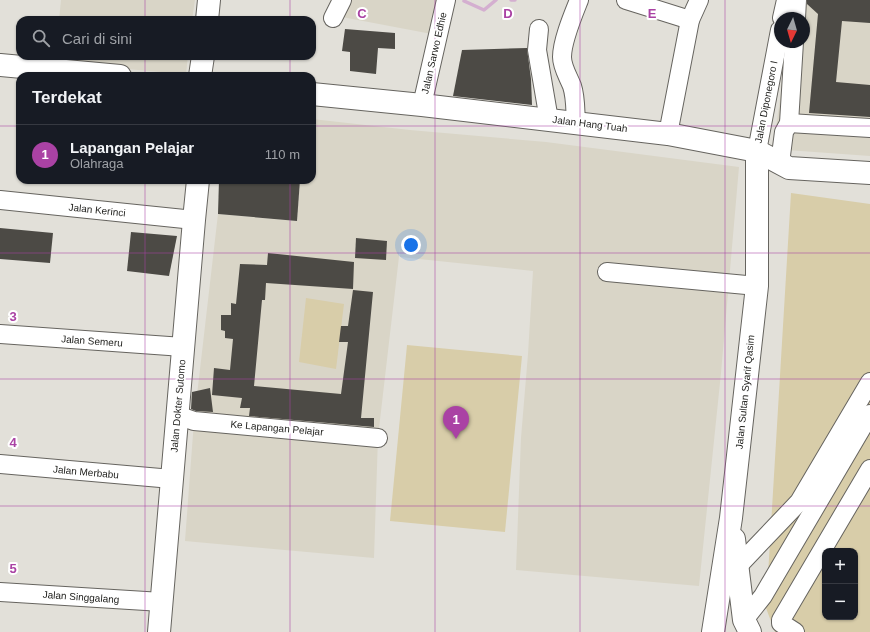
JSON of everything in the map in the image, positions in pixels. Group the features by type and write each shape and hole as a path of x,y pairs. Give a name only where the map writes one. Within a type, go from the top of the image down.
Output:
{"main road":[{"path":"207,16 209,0"},
{"path":"201,72 202,60"},
{"path":"0,65 76,72"},
{"name":"Jalan Hang Tuah","path":"316,94 422,105 668,134 757,151 789,168 868,174"},
{"name":"Jalan Sultan Syarif Qasim","path":"713,632 731,518 757,286 757,151"},
{"name":"Jalan Dokter Sutomo","path":"159,632 198,184"},
{"path":"731,518 747,626"}],"street":[{"path":"334,18 342,0"},
{"name":"Jalan Sarwo Edhie","path":"422,105 446,0"},
{"path":"576,123 575,100 572,86 565,72 562,57 570,22 579,0"},
{"path":"626,0 690,20"},
{"path":"668,134 690,20 699,0"},
{"path":"783,12 786,0"},
{"path":"797,12 798,0"},
{"path":"539,29 537,50 549,120"},
{"name":"Jalan Diponegoro I","path":"757,151 777,48"},
{"path":"780,163 784,132 789,123 794,48"},
{"path":"789,123 870,128"},
{"name":"Jalan Kerinci","path":"0,200 194,220"},
{"path":"607,272 757,286"},
{"name":"Jalan Semeru","path":"0,334 183,347"},
{"path":"738,566 799,502 870,382"},
{"path":"747,626 763,596 870,414"},
{"name":"Ke Lapangan Pelajar","path":"177,415 194,421 378,438"},
{"name":"Jalan Merbabu","path":"0,464 172,479"},
{"path":"795,632 780,623 781,620 870,469"},
{"name":"Jalan Singgalang","path":"0,592 162,602"}],"shaded area":[{"path":"61,0 195,0 193,16 59,16"},
{"path":"348,0 445,0 437,35 342,17"},
{"path":"794,0 870,0 870,156 773,149 787,48 810,48 810,12 801,12"},
{"path":"54,60 188,60 186,72 162,72 54,63"},
{"path":"316,119 410,130 546,142 739,167 721,373 699,586 516,570 521,438 533,271 400,257 400,248 378,437 374,558 185,541 194,421 218,214 297,221 300,184 316,184"},
{"path":"791,193 870,204 870,632 775,632 766,608"},
{"path":"306,298 344,304 336,369 299,362"},
{"path":"407,345 522,356 505,532 390,521"}],"building":[{"path":"807,0 870,0 870,23 842,21 836,82 870,85 870,117 809,113 818,14 807,4"},
{"path":"345,29 395,33 395,49 378,48 376,74 350,71 350,52 342,51"},
{"path":"527,48 531,79 532,105 453,96 462,50"},
{"path":"219,184 300,184 297,221 218,214"},
{"path":"0,228 53,233 50,263 0,259"},
{"path":"131,232 177,236 169,276 127,271"},
{"path":"356,238 387,241 386,260 355,258"},
{"path":"268,253 354,262 353,289 266,283 265,300 262,300 254,386 341,394 348,342 339,342 341,326 348,326 353,290 373,292 361,418 374,418 374,427 249,416 250,408 240,408 242,398 212,395 214,368 230,370 233,339 225,338 225,331 221,330 221,315 231,315 231,303 236,304 240,264 267,265"},
{"path":"210,388 213,412 196,411 191,409 192,392"}],"waterway":[{"path":"464,1 484,10 496,0"}],"place":[{"name":"Lapangan Pelajar","path":"456,439"}]}
